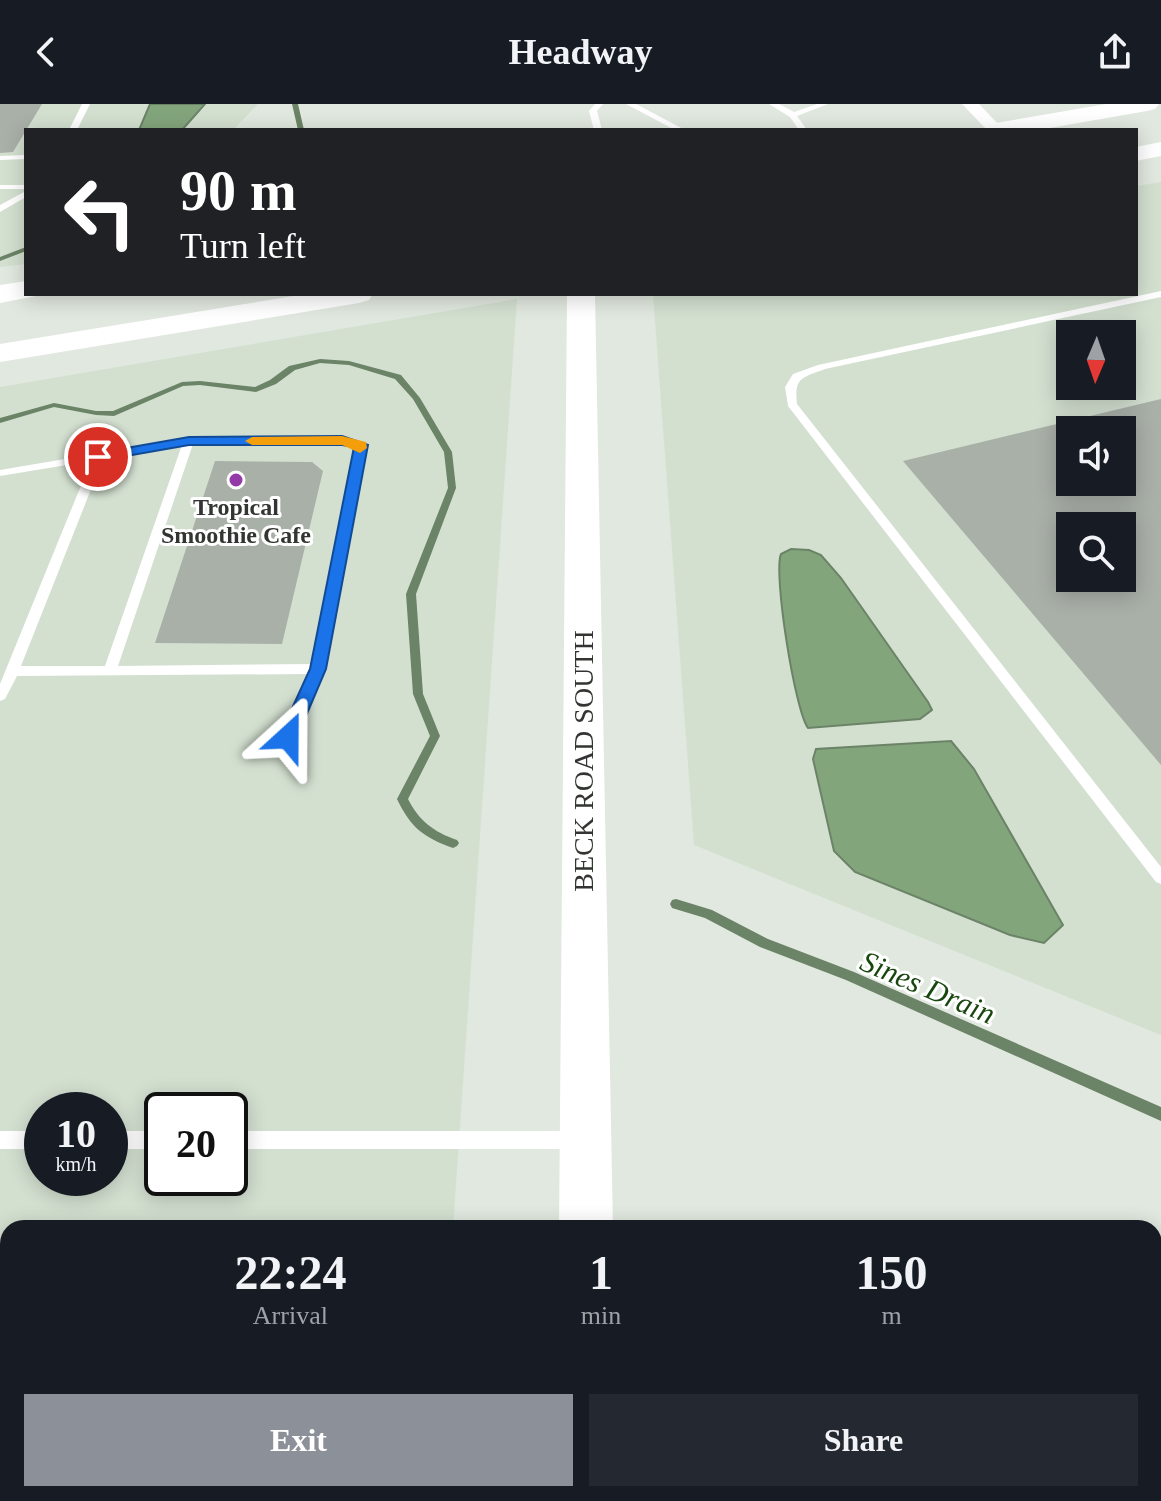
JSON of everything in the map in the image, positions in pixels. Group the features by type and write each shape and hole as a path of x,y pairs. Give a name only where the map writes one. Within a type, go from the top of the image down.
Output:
{"main road":[{"path":"1008,128 1147,104"},
{"path":"1138,154 1161,149"},
{"path":"0,294 24,290"},
{"path":"0,353 347,296"},
{"name":"BECK ROAD SOUTH","path":"581,296 586,1220"}],"street":[{"path":"970,104 994,128"}],"lane":[{"path":"74,128 86,104"},
{"path":"597,128 593,111 599,104"},
{"path":"630,104 677,128"},
{"path":"773,104 793,115 802,128"},
{"path":"793,115 824,104"},
{"path":"0,158 24,157"},
{"path":"0,187 24,187"},
{"path":"0,209 24,194"},
{"path":"1161,294 822,367 797,376 790,387 792,404 1161,878"},
{"path":"109,672 189,441"},
{"path":"0,473 189,441 342,441 361,445 318,669 288,737"},
{"path":"0,696 13,671 98,457"},
{"path":"13,671 318,669"},
{"path":"0,1140 24,1140"},
{"path":"248,1140 586,1140"}],"shaded area":[{"path":"0,104 258,104 235,128 24,128 24,264 0,267"},
{"path":"150,104 205,104 184,128 140,128"},
{"path":"1161,182 1161,1035 694,845 653,296 1138,296 1138,186"},
{"path":"517,299 454,1220 0,1220 0,387"},
{"path":"791,549 809,550 821,555 841,578 932,710 920,719 808,728 797,696 780,587 781,554"},
{"path":"951,741 974,769 1063,925 1044,943 1010,935 855,872 834,851 813,759 816,749"}],"building":[{"path":"0,104 42,104 28,128 24,128 24,134 13,152 0,153"},
{"path":"1161,399 1161,765 903,461 1056,424 1056,496 1136,496 1136,416 1090,416"},
{"path":"215,461 312,462 323,471 282,644 155,643"}],"waterway":[{"path":"295,104 301,128"},
{"path":"0,259 24,250"},
{"name":"Sines Drain","path":"0,421 54,405 114,414 182,384 200,383 256,390 292,368 320,361 349,363 398,377 416,398 448,452 452,488 411,594 418,694 435,736 402,799 411,816 422,827 453,843"},
{"name":"Sines Drain","path":"676,904 708,914 764,943 850,976 1161,1114"}],"slow traffic":[{"path":"252,441 342,441 361,445 360,448"}],"place":[{"name":"Tropical Smoothie Cafe","path":"236,480"}],"route":[{"path":"98,457 189,441 342,441 361,445 318,669 288,737"}]}
